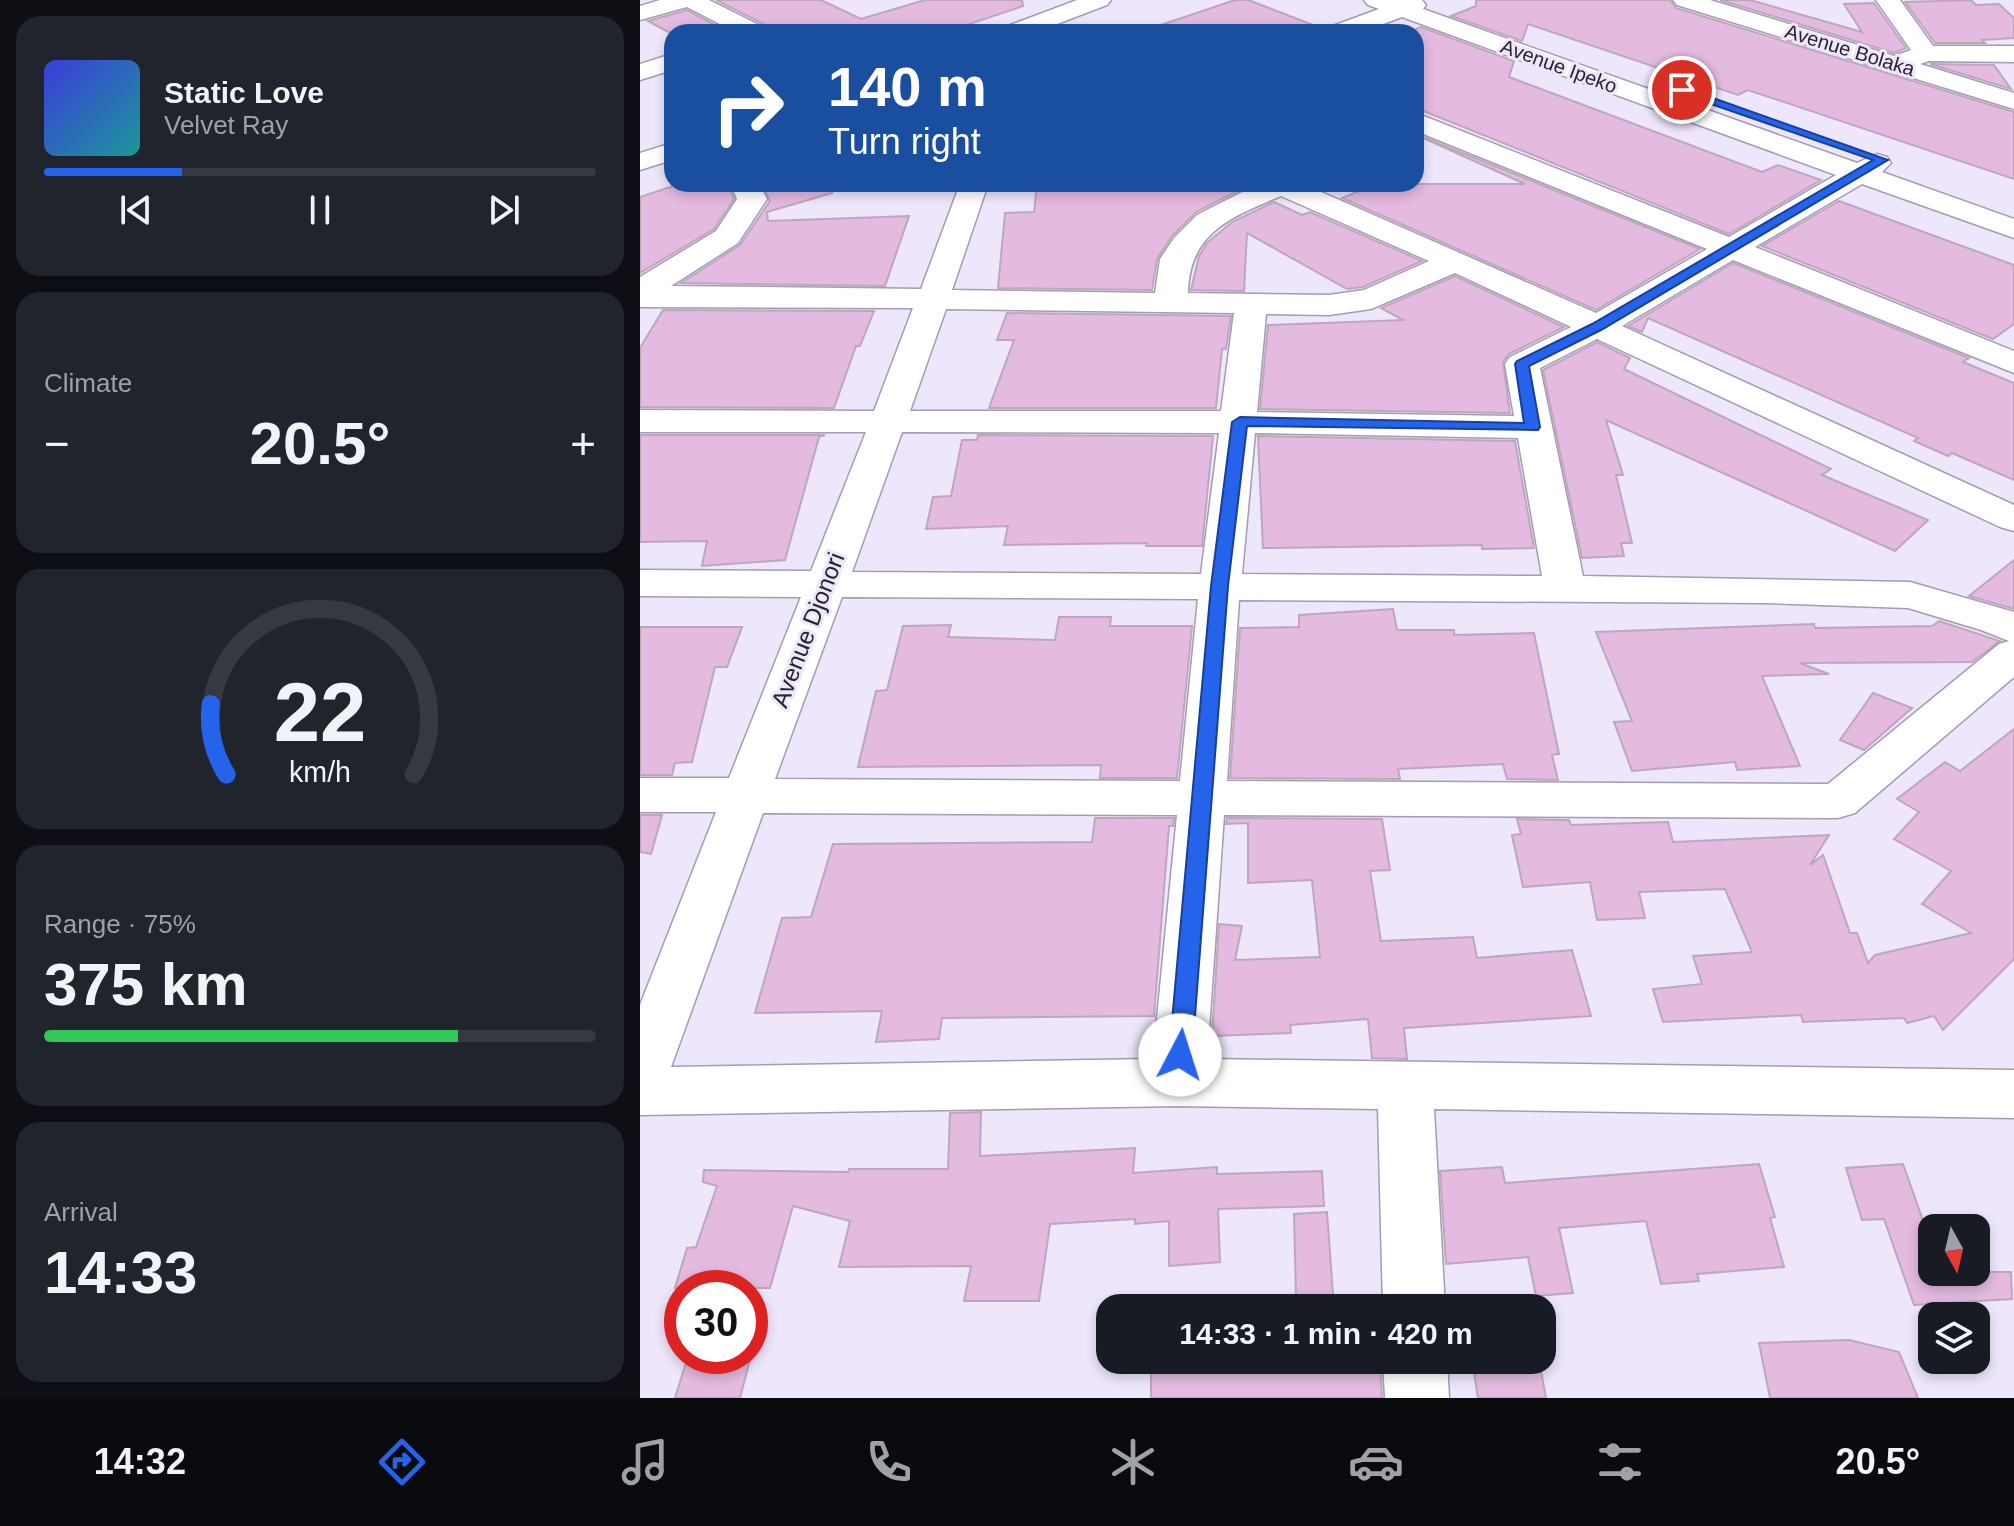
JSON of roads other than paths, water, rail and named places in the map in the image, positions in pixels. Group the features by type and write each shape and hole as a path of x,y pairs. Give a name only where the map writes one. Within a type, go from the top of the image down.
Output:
{"street":[{"path":"640,13 689,0 738,24"},
{"path":"1035,24 1099,0"},
{"name":"Avenue Ipeko","path":"1376,0 1420,3 1872,167 2014,229"},
{"name":"Avenue Bolaka","path":"1685,0 2014,101"},
{"path":"1888,0 1926,53"},
{"path":"1361,24 1420,3"},
{"path":"1897,64 1926,53 2014,54"},
{"path":"640,72 664,64"},
{"path":"1424,124 2014,363"},
{"path":"640,162 664,154"},
{"path":"1565,589 1522,364 1596,327 1872,167"},
{"name":"Avenue Ipeko","path":"1872,167 2014,206"},
{"path":"640,291 727,237 752,199 749,192"},
{"name":"Avenue Djonori","path":"640,1076 744,796 828,583 971,192"},
{"path":"1171,303 1175,261 1191,236 1225,209 1262,192"},
{"path":"1298,192 2014,519"},
{"path":"640,297 1357,303 1455,261"},
{"path":"1178,1082 1220,586 1251,304"},
{"path":"640,421 1240,422 1532,427"},
{"path":"640,583 1766,590 1910,595 2014,629"},
{"path":"640,795 1838,801 2014,654"},
{"path":"640,1091 1178,1082 2014,1094"},
{"path":"1405,1085 1413,1294"},
{"path":"1416,1374 1417,1398"}]}
